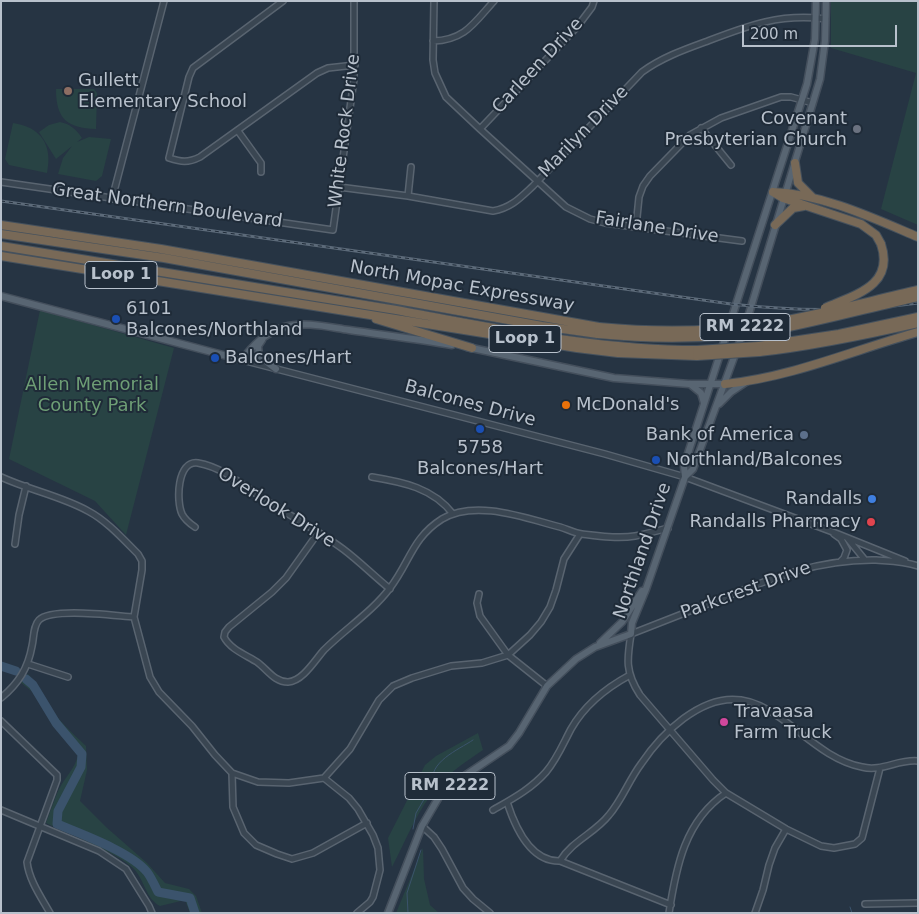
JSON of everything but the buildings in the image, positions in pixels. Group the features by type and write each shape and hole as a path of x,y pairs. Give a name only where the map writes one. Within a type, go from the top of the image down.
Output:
{"highway":[{"path":"795,163 798,183 813,198"},
{"path":"773,192 813,198 874,218 918,237"},
{"path":"784,195 806,206 861,224 876,235 881,244 884,260 880,276 874,284 859,294 805,316"},
{"path":"775,225 793,208 806,206"},
{"name":"North Mopac Expressway","path":"1,226 116,242 272,269 599,330 710,329 759,325 918,290"},
{"path":"1,234 164,258 542,326 681,338 742,334 792,326 918,296"},
{"path":"1,246 291,292 575,341 697,353"},
{"name":"Loop 1","path":"1,256 577,348 653,355 759,349 848,338 918,323"},
{"path":"272,269 354,292"},
{"path":"240,294 256,290 340,301"},
{"path":"355,313 472,348"},
{"path":"759,349 839,334 918,316"},
{"path":"725,384 796,370 874,344 918,332"}],"main road":[{"name":"Northland Drive","path":"631,634 632,623 649,581 685,477 684,466 802,100 813,54 816,1"},
{"name":"Northland Drive","path":"685,477 693,469 744,330 813,103 823,60 826,1"},
{"name":"Balcones Drive","path":"1,296 242,360"},
{"path":"242,360 255,343 264,337 285,327 306,325 472,348 590,374 689,384 725,384"},
{"path":"264,337 258,346 258,354 276,368"},
{"path":"716,407 731,392 747,381"},
{"path":"689,384 701,394 704,403"},
{"name":"RM 2222","path":"388,913 422,826 434,804 446,790 476,767 509,746 548,686 576,659 595,647 622,622 649,581"},
{"name":"RM 2222","path":"595,647 631,634"}],"street":[{"path":"112,199 164,1"},
{"path":"283,1 194,68 189,77 169,158 182,162 200,158 317,74 328,68 355,65"},
{"name":"White Rock Drive","path":"332,230 355,65 354,1"},
{"name":"Fairlane Drive","path":"434,1 433,41 435,72 440,85 451,102 566,207 578,214 605,222 742,241"},
{"path":"433,41 448,40 464,32 494,1"},
{"name":"Carleen Drive","path":"480,129 577,28 592,7 594,1"},
{"name":"Marilyn Drive","path":"339,187 408,196 493,211 504,209 514,204 538,181 642,72 654,63 760,22 788,18 826,19"},
{"path":"636,227 642,186 680,144 701,128 721,118 781,97 813,103"},
{"path":"701,128 731,165"},
{"path":"238,130 261,163 261,172"},
{"path":"408,196 411,167"},
{"name":"Great Northern Boulevard","path":"1,182 332,230"},
{"name":"Balcones Drive","path":"242,360 605,454 685,477 846,537 865,560"},
{"name":"Overlook Drive","path":"195,527 187,522 182,514 178,492 184,470 190,464 198,463 234,479 344,550 390,589"},
{"path":"1,477 51,494 89,511 101,519 138,554 142,561 142,570 134,617 153,685 192,726 232,773 258,782 289,783 324,778 350,749 379,700 393,686 451,666 482,663 508,655 542,622 556,590 564,559 580,534"},
{"path":"372,477 396,480 414,486 434,496 446,505 453,514"},
{"path":"15,544 26,486"},
{"path":"318,533 286,578 225,632 224,637 231,646 258,663 275,679 282,681 293,681 300,676 390,589 400,574 412,549 421,538 442,519 453,514 486,510 500,512 580,534 619,537 634,536 668,528"},
{"path":"830,531 841,539 847,550 841,561"},
{"path":"846,537 918,566"},
{"path":"865,560 910,563"},
{"name":"Parkcrest Drive","path":"631,634 780,575 806,567 841,561 865,560"},
{"path":"479,594 477,604 480,616 508,655 548,686"},
{"path":"1,698 13,688 28,664 35,626 39,619 48,615 84,613 134,617"},
{"path":"631,634 627,656 630,675 640,694 712,780 726,792 786,829 827,848 855,844 864,834 880,768"},
{"path":"28,664 68,678"},
{"path":"493,810 525,791 546,772 559,756 580,715 590,704 630,675"},
{"path":"560,861 567,850 609,816 642,762 670,730 691,712 712,702 741,700 757,704 780,718 827,753 863,768 880,768 904,762 918,761"},
{"path":"1,721 57,775 57,780 27,862 28,870 50,913"},
{"path":"232,773 233,807 244,833 256,845 277,854 292,859 313,853 367,822"},
{"path":"324,778 349,798 367,822 378,848 380,870 373,897 357,913"},
{"path":"669,913 681,854 688,838 703,812 713,801 726,792"},
{"path":"507,802 518,830 530,846 545,860 550,862 560,861 670,905"},
{"path":"1,810 99,851 126,869 152,913"},
{"path":"422,826 434,837 442,849 463,888 490,913"},
{"path":"755,913 775,848 786,829"},
{"path":"865,904 918,903"}],"green space":[{"path":"831,1 918,1 918,225 881,209 916,73 831,48"},
{"path":"56,89 94,89 97,93 96,129 78,127 65,120 58,108"},
{"path":"60,122 70,126 77,132 82,138 77,142 89,137 111,139 102,176 96,181 58,174 63,158 72,146 56,159 39,132 49,125"},
{"path":"13,123 31,129 43,139 48,154 47,173 9,165 5,159"},
{"name":"Allen Memorial County Park","path":"40,310 174,348 126,535 95,501 9,459"},
{"path":"28,674 56,715 86,746 87,770 80,801 147,863 165,883 189,889 196,896 202,913 190,913 185,900 160,906 148,894 137,873 125,862 46,823 59,789 73,768 78,754 46,714 35,694 20,682"},
{"path":"478,733 483,750 459,766 431,795 418,815 392,867 388,838 425,765 436,756"},
{"path":"423,848 424,879 430,905 439,913 396,913"}],"waterway":[{"path":"1,666 16,671"},
{"path":"26,679 33,685 56,723 82,754 81,767 58,811 57,824 105,844 130,857 147,872 158,892 190,898 195,913"},
{"path":"413,829 416,813 433,784 435,769 452,753 473,740"},
{"path":"408,913 407,893 421,850"},
{"path":"850,907 852,913"}],"railway":[{"path":"1,201 731,304 824,310 918,303"}],"place":[{"name":"Gullett Elementary School","path":"68,91"},
{"name":"Covenant Presbyterian Church","path":"857,129"},
{"name":"6101 Balcones/Northland","path":"116,319"},
{"name":"Balcones/Hart","path":"215,358"},
{"name":"McDonald's","path":"566,405"},
{"name":"5758 Balcones/Hart","path":"480,429"},
{"name":"Bank of America","path":"804,435"},
{"name":"Northland/Balcones","path":"656,460"},
{"name":"Randalls","path":"872,499"},
{"name":"Randalls Pharmacy","path":"871,522"},
{"name":"Travaasa Farm Truck","path":"724,722"}]}
